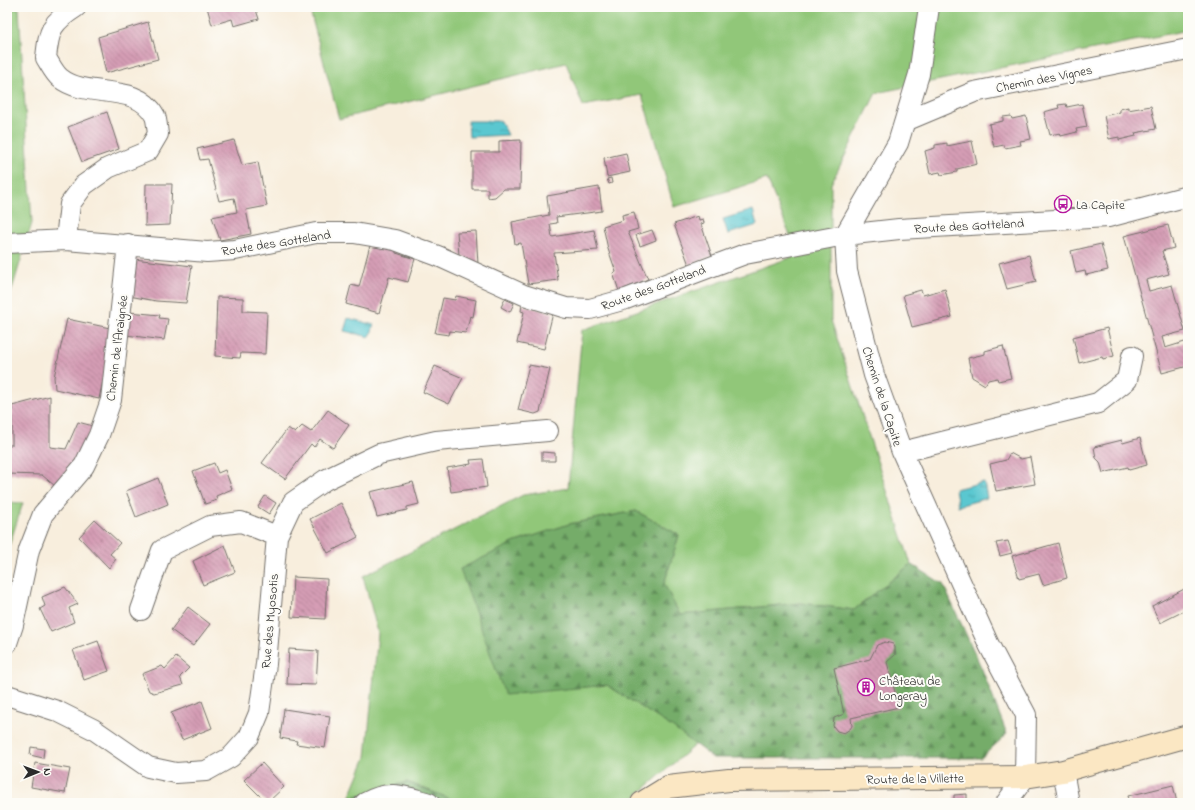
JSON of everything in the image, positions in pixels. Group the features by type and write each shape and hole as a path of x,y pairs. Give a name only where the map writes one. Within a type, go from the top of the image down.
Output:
{"main road":[{"name":"Route de la Villette","path":"642,803 668,787 729,780 1025,777 1063,772 1188,736"}],"street":[{"path":"66,240 70,204 84,185 108,168 148,151 158,134 155,116 144,102 123,93 84,89 60,78 46,58 48,34 58,18 76,7"},
{"path":"845,235 898,143 918,74 929,7"},
{"name":"Chemin des Vignes","path":"905,121 974,92 1188,49"},
{"name":"Route des Gotteland","path":"7,242 66,240 128,244 207,252 235,250 316,233 354,232 396,240 438,256 524,295 566,308 590,309 626,299 745,254 845,235 900,229 1108,217 1188,196"},
{"name":"Chemin de la Capite","path":"845,235 847,271 874,375 902,452 989,645 1026,715 1025,777"},
{"name":"Chemin de l'Araignée","path":"7,643 13,625 29,550 43,514 84,466 99,435 111,400 128,244"},
{"path":"902,452 1098,403 1127,380 1132,356"},
{"name":"Rue des Myosotis","path":"7,695 57,712 94,729 148,767 176,773 206,771 231,757 249,738 259,713 266,664 277,536 293,502 325,480 379,454 436,441 548,431"},
{"path":"141,610 162,550 210,526 241,522 277,536"},
{"path":"1063,772 1069,803"},
{"path":"1006,803 1025,777"},
{"path":"365,803 374,798 394,794 429,803"}],"green space":[{"path":"309,7 1188,7 1188,30 876,93 831,184 831,320 911,564 854,610 801,603 680,615 664,584 679,535 636,511 569,524 513,543 574,688 607,685 697,743 628,803 461,803 407,782 349,798 366,757 378,633 363,576 523,495 568,488 582,330 798,255 767,179 674,207 642,95 583,106 566,63 339,119"},
{"path":"19,8 32,223 7,306 7,10"},
{"path":"7,502 23,503 7,552"},
{"path":"636,511 679,535 664,584 680,615 801,603 854,610 911,564 943,584 982,669 1007,734 981,758 713,758 672,727 607,685 505,695 460,569 513,543 569,524"},
{"path":"407,782 461,803 347,803 349,798"}],"water":[{"path":"468,121 501,121 508,135 469,137"},
{"path":"753,210 757,225 728,234 723,219"},
{"path":"348,318 374,325 370,337 344,331"},
{"path":"984,482 987,498 958,506 955,489"}],"building":[{"path":"207,7 255,7 259,19 234,26 232,19 212,25"},
{"path":"148,22 158,59 106,73 98,37"},
{"path":"1066,104 1067,107 1082,104 1087,127 1076,129 1077,132 1061,136 1060,133 1050,135 1044,112 1059,108 1058,105"},
{"path":"1151,106 1156,129 1135,133 1136,136 1119,140 1119,137 1109,139 1104,116 1120,112 1120,109 1128,107 1128,110"},
{"path":"107,112 119,149 82,162 68,127"},
{"path":"1011,116 1012,119 1026,116 1031,139 1020,141 1021,145 1005,148 1004,145 994,147 989,124 1003,121 1003,117"},
{"path":"234,140 242,165 258,162 267,206 246,210 251,234 220,240 212,217 237,212 234,198 219,201 208,159 200,160 197,149"},
{"path":"521,140 520,189 504,189 495,197 488,198 488,189 472,189 472,152 499,152 499,141"},
{"path":"972,141 977,164 957,169 957,172 941,175 940,172 930,174 925,151 935,148 935,145 947,143 947,146"},
{"path":"626,153 630,172 607,177 604,158"},
{"path":"611,178 612,183 609,184 607,179"},
{"path":"146,184 172,184 170,225 145,226"},
{"path":"599,187 602,211 556,217 557,223 550,224 552,237 594,230 598,250 554,253 558,280 528,284 521,243 515,244 512,222 549,215 547,196"},
{"path":"634,212 638,229 628,232 648,279 619,291 613,273 616,272 608,249 603,226 623,220 622,215"},
{"path":"698,216 699,220 703,219 704,223 701,224 712,256 689,265 674,224"},
{"path":"1168,225 1174,248 1162,251 1169,274 1146,280 1149,291 1172,285 1185,331 1162,337 1165,348 1188,341 1188,366 1162,373 1124,236"},
{"path":"652,230 656,240 640,246 636,235"},
{"path":"476,231 478,264 459,255 457,232"},
{"path":"1101,244 1108,270 1086,275 1085,271 1076,273 1071,251"},
{"path":"370,245 396,251 396,253 415,259 408,282 389,277 379,313 346,304 351,285 359,287"},
{"path":"1029,255 1036,282 1007,289 999,263"},
{"path":"134,259 192,266 186,303 156,301 129,296"},
{"path":"945,289 952,317 912,327 903,295 921,290 923,295"},
{"path":"456,296 476,300 473,317 470,316 466,333 450,331 449,335 435,333 443,298 455,300"},
{"path":"217,297 243,298 243,311 267,312 265,354 241,353 240,358 215,356"},
{"path":"505,299 514,303 510,312 501,307"},
{"path":"522,305 553,313 544,349 517,343 524,312 521,311"},
{"path":"129,312 160,315 159,318 168,319 164,340 126,335"},
{"path":"67,319 110,328 107,361 99,399 55,389 54,377"},
{"path":"1107,328 1114,356 1103,359 1102,357 1079,363 1073,337"},
{"path":"1003,346 1011,378 998,381 997,378 988,380 985,385 972,377 968,358 985,354 985,351"},
{"path":"529,365 550,369 540,412 535,414 518,410"},
{"path":"435,366 463,378 449,404 423,392"},
{"path":"50,396 50,447 66,449 78,422 93,426 80,457 55,486 42,475 7,474 7,445 12,445 12,406"},
{"path":"328,410 349,425 333,448 320,439 314,447 311,444 285,479 262,463 288,428 295,433 302,426 311,432"},
{"path":"1140,438 1147,465 1129,470 1128,467 1103,473 1100,462 1096,458 1094,447 1122,440 1123,443"},
{"path":"542,452 555,453 555,461 542,461"},
{"path":"1010,453 1021,459 1030,457 1035,484 996,491 990,464 1006,460"},
{"path":"483,459 487,487 451,492 447,468 471,464 470,460"},
{"path":"214,463 218,473 225,470 232,489 216,496 217,500 205,504 193,471"},
{"path":"158,478 168,504 136,517 126,491"},
{"path":"413,482 419,504 407,507 407,510 377,517 370,492"},
{"path":"265,496 276,503 269,514 258,507"},
{"path":"341,503 358,537 328,553 310,519"},
{"path":"95,520 120,543 110,554 116,559 109,568 79,537"},
{"path":"1008,541 1012,553 1000,556 996,543"},
{"path":"1058,543 1067,578 1043,585 1039,574 1019,579 1012,556"},
{"path":"225,545 235,572 203,585 193,561"},
{"path":"293,577 327,579 325,619 291,617"},
{"path":"65,587 78,604 69,608 74,622 51,632 40,609 45,606 42,597"},
{"path":"1188,587 1188,609 1160,623 1152,606"},
{"path":"188,607 210,624 193,646 171,630"},
{"path":"98,641 109,671 84,680 73,650"},
{"name":"Château de Longeray","path":"885,642 893,644 895,647 895,655 887,662 899,707 851,718 852,726 850,729 844,733 837,731 833,726 834,718 844,714 834,668 870,659 877,645"},
{"path":"289,649 318,651 316,685 287,684"},
{"path":"176,657 189,668 180,677 183,685 154,693 149,691 142,674 162,666 165,669"},
{"path":"202,701 212,728 182,740 171,713"},
{"path":"284,709 330,716 325,748 296,744 297,741 280,738"},
{"path":"31,747 44,749 43,758 30,755"},
{"path":"35,763 70,769 65,793 31,787"},
{"path":"262,763 284,787 267,803 244,780"},
{"path":"1173,785 1177,803 1130,803 1128,796"},
{"path":"967,794 967,803 954,803 954,795"}],"place":[{"name":"La Capite","path":"1063,204"},
{"name":"Château de Longeray","path":"866,687"}]}
